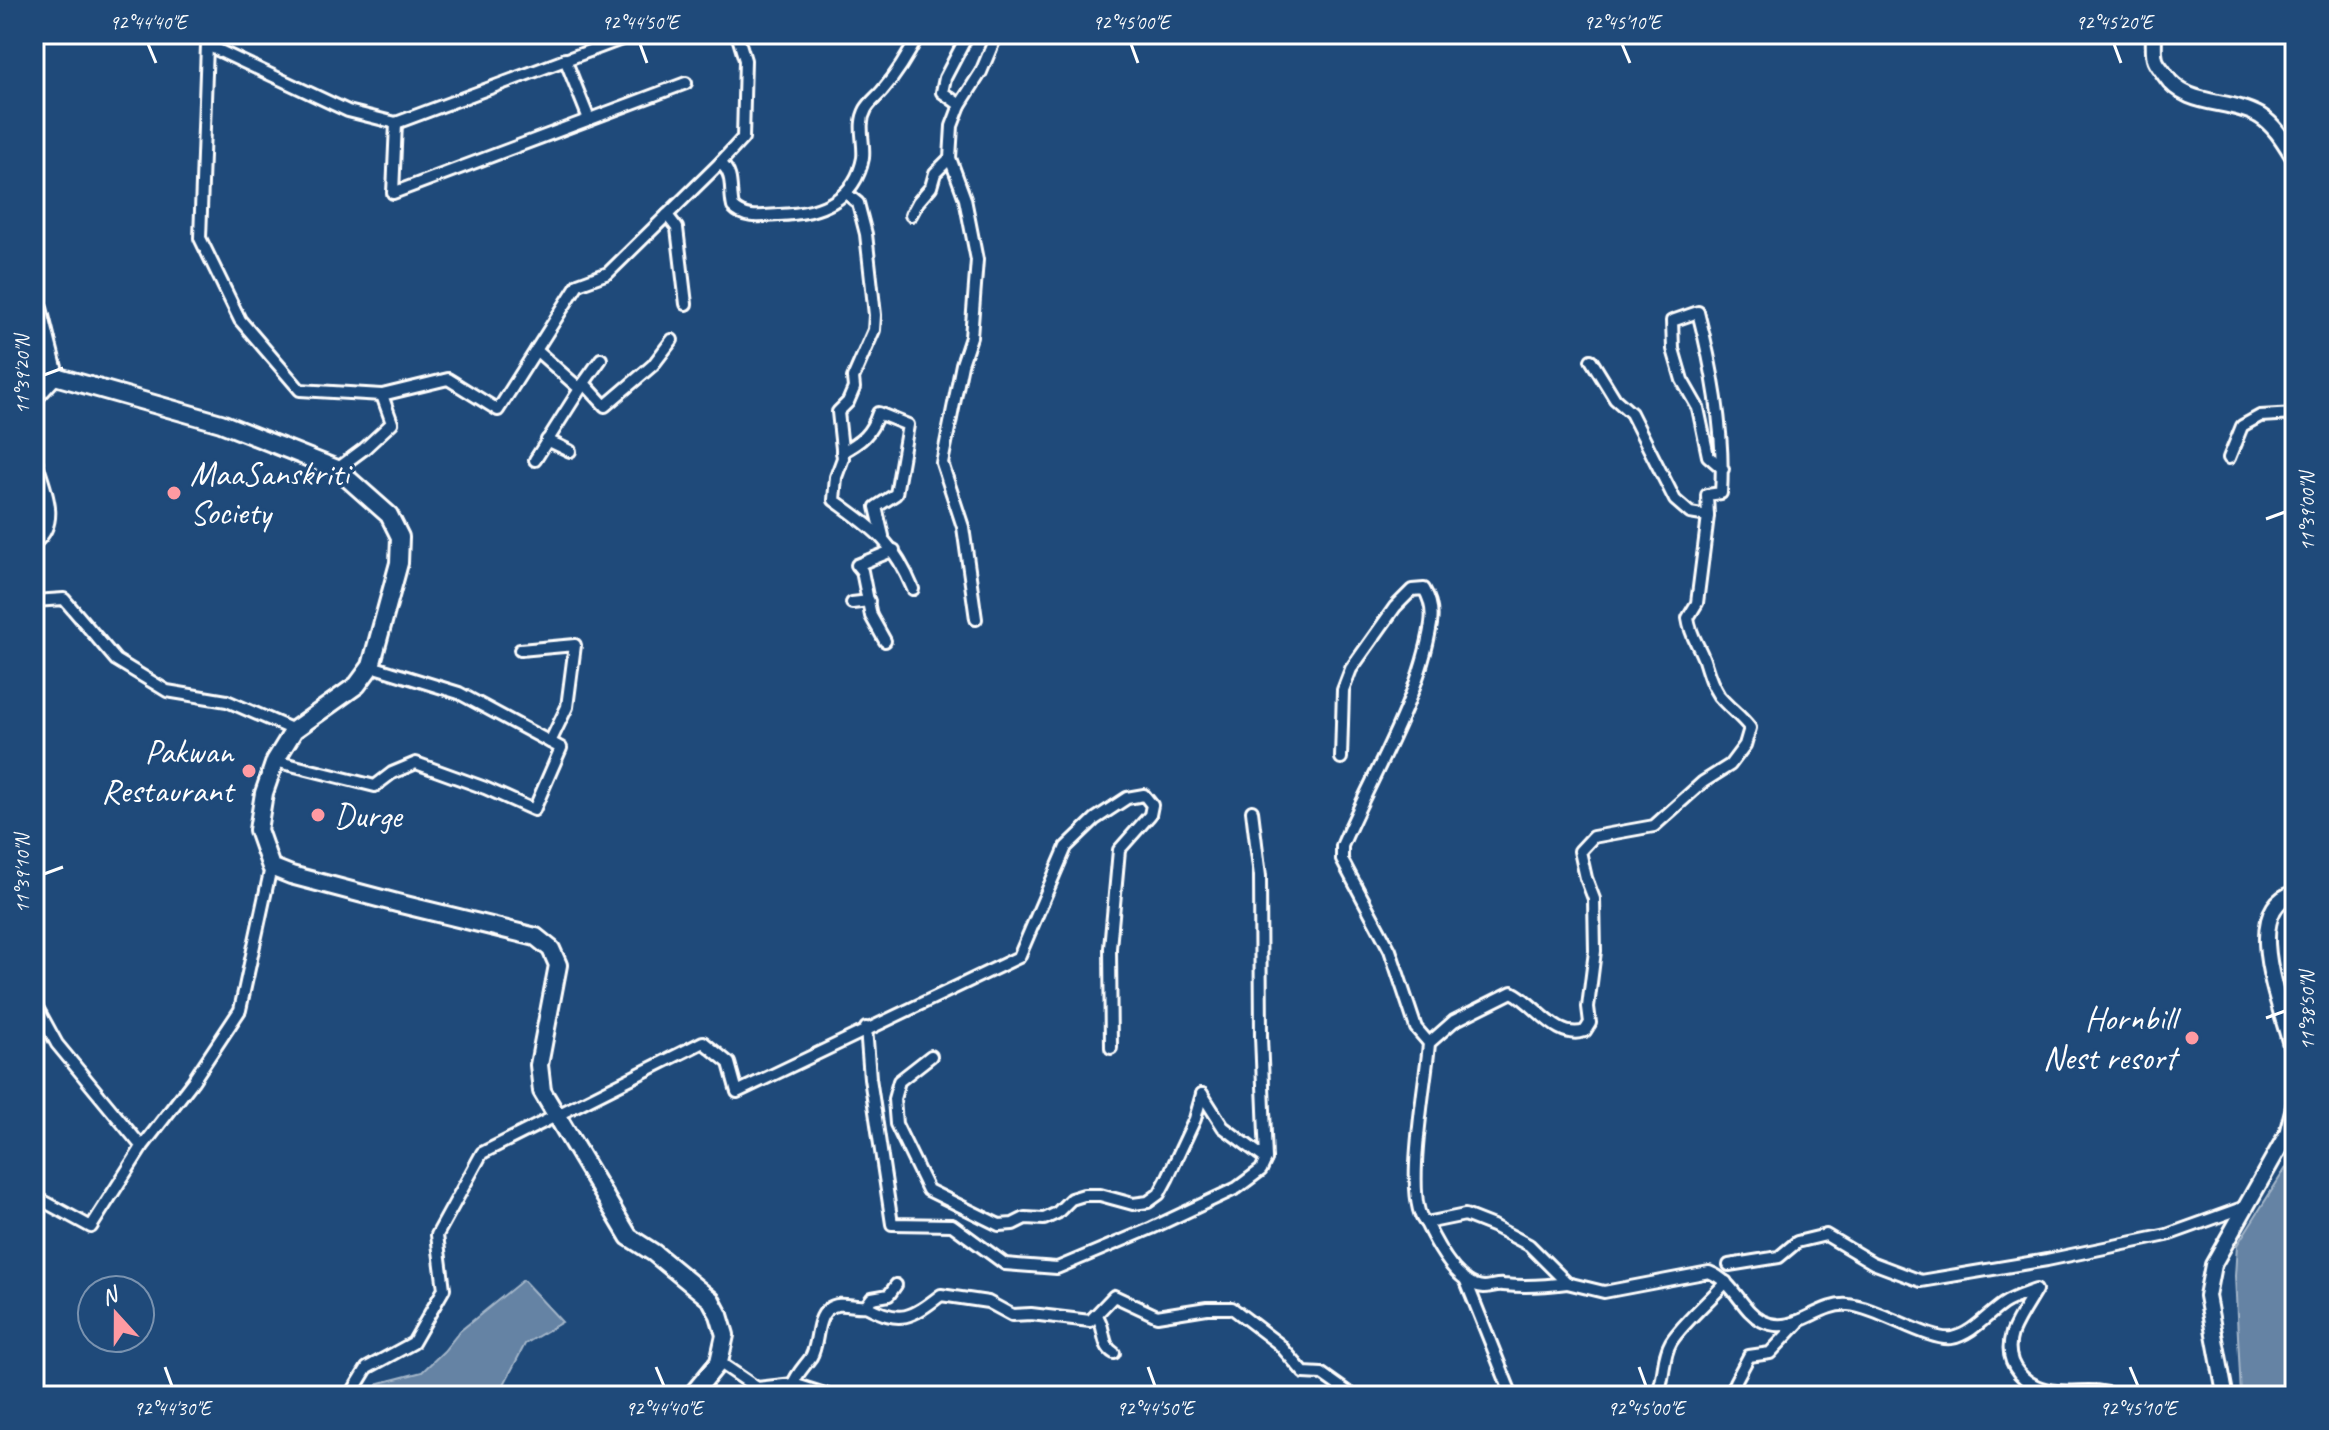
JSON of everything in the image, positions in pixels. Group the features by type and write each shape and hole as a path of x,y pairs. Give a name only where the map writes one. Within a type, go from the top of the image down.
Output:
{"main road":[{"path":"2154,34 2155,59 2169,81 2184,93 2207,102 2233,106 2260,116 2280,134 2295,159"},
{"path":"34,292 55,376"},
{"path":"34,399 55,376"},
{"path":"55,376 221,423 337,469 389,515 400,537 399,563 371,666 357,685 294,730 275,761 264,793 258,830 271,867 291,875 536,937 551,949 558,965 539,1065 542,1091 629,1237 654,1253 711,1300 719,1315 725,1335 719,1362 691,1396"},
{"path":"34,460 49,516 45,531 34,541"},
{"path":"2295,893 2276,903 2267,922 2273,979 2295,1062"},
{"path":"2219,1396 2224,1388 2207,1296 2213,1265 2287,1134 2295,1103"}],"street":[{"path":"635,34 396,123 348,111 209,39 200,238 240,320 300,390 382,395 448,379 498,410 578,284 608,273 743,138 745,60 737,34"},
{"path":"720,163 728,169 733,207 739,213 753,216 805,214 826,207 847,194 863,157 861,132 866,108 883,91 919,34"},
{"path":"960,105 942,92 945,78 968,34"},
{"path":"976,619 963,527 942,463 962,364 971,337 977,260 965,199 950,158 952,126 997,34"},
{"path":"565,59 589,119"},
{"path":"396,123 393,193 686,83"},
{"path":"911,215 931,187 935,173 950,158"},
{"path":"847,194 858,203 866,234 875,315 874,330 853,378 854,388 848,402 838,412 843,458 836,477 834,500 883,536 902,561 913,589"},
{"path":"667,215 677,228 686,304"},
{"path":"1512,1396 1466,1281 1439,1249 1416,1208 1417,1147 1429,1043 1454,1021 1512,992 1560,1028 1577,1034 1585,1031 1590,1023 1588,1007 1595,951 1594,899 1580,851 1593,837 1654,826 1703,782 1730,765 1745,745 1750,728 1718,694 1708,676 1703,657 1690,636 1688,618 1697,603 1708,516 1707,495 1721,493 1723,469 1710,366 1698,312 1672,321 1673,349 1682,380 1698,408 1708,456 1723,469"},
{"path":"536,350 605,406 653,365 672,340"},
{"path":"535,460 601,359"},
{"path":"1591,360 1615,399 1631,413 1675,500 1690,513 1708,516"},
{"path":"337,469 392,423 382,395"},
{"path":"842,452 862,441 873,429 878,413 908,425 896,494 876,507 883,536"},
{"path":"2229,458 2242,426 2260,416 2295,414"},
{"path":"547,440 570,451"},
{"path":"885,641 871,616 862,571 857,565 894,550"},
{"path":"1341,758 1343,690 1351,669 1395,607 1412,590 1424,589 1430,599 1431,622 1416,680 1384,758 1342,846 1342,860 1390,950 1416,1028 1429,1043"},
{"path":"34,601 64,599 116,660 167,691 227,701 294,730"},
{"path":"852,603 869,601"},
{"path":"520,650 575,645 567,707 550,742"},
{"path":"275,761 375,786 392,773 416,763 474,783 534,810 561,748 459,693 371,666"},
{"path":"350,1396 367,1368 413,1343 444,1289 437,1235 482,1153 703,1042 729,1063 737,1092 1019,957 1066,847 1095,819 1127,798 1144,795 1152,805 1150,815 1119,850 1110,948 1111,1048"},
{"path":"866,1028 870,1078 892,1224 952,1225 1005,1264 1057,1268 1237,1188 1261,1170 1266,1159 1260,876 1252,811"},
{"path":"34,1196 91,1227 142,1147 193,1081 240,1010 271,867"},
{"path":"34,1002 57,1044 142,1147"},
{"path":"931,1056 899,1081 894,1099 896,1124 928,1190 999,1225 1013,1224 1025,1218 1044,1219 1057,1213 1071,1199 1084,1195 1100,1195 1133,1204 1148,1202 1159,1194 1167,1179 1195,1119 1202,1094 1223,1127 1266,1159"},
{"path":"1729,1265 1779,1257 1797,1242 1826,1235 1873,1263 1921,1281 2047,1260 2167,1235 2245,1207"},
{"path":"1426,1223 1465,1215 1493,1226 1529,1245 1567,1283"},
{"path":"1466,1281 1483,1287 1500,1284 1521,1288 1567,1283 1604,1292 1709,1272 1722,1277 1759,1320 1777,1326 1798,1323 1839,1304 1854,1305 1942,1339 1956,1337 2004,1303 2036,1290 2011,1336 2010,1356 2019,1376 2034,1386 2056,1391 2099,1389 2117,1396"},
{"path":"1656,1396 1671,1342 1726,1282"},
{"path":"866,1306 872,1298 889,1295 896,1285"},
{"path":"793,1384 811,1357 820,1321 827,1309 840,1304 866,1306 890,1317 906,1318 918,1313 941,1295 988,1302 1012,1315 1031,1314 1090,1321 1114,1296 1157,1316 1207,1308 1232,1308 1279,1344 1304,1373 1322,1374 1353,1396"},
{"path":"1097,1316 1102,1323 1105,1344 1114,1353"},
{"path":"1735,1396 1735,1382 1749,1356 1770,1353 1798,1323"},
{"path":"719,1362 757,1388 793,1384 831,1396"}],"water":[{"path":"2295,1140 2295,1396 2241,1396 2235,1276 2237,1245 2289,1163"},
{"path":"523,1280 562,1322 525,1344 498,1396 368,1396 380,1383 422,1372 460,1331"}],"place":[{"name":"MaaSanskriti Society","path":"174,493"},
{"name":"Pakwan Restaurant","path":"249,771"},
{"name":"Durge","path":"318,815"},
{"name":"Hornbill Nest resort","path":"2192,1038"}]}
